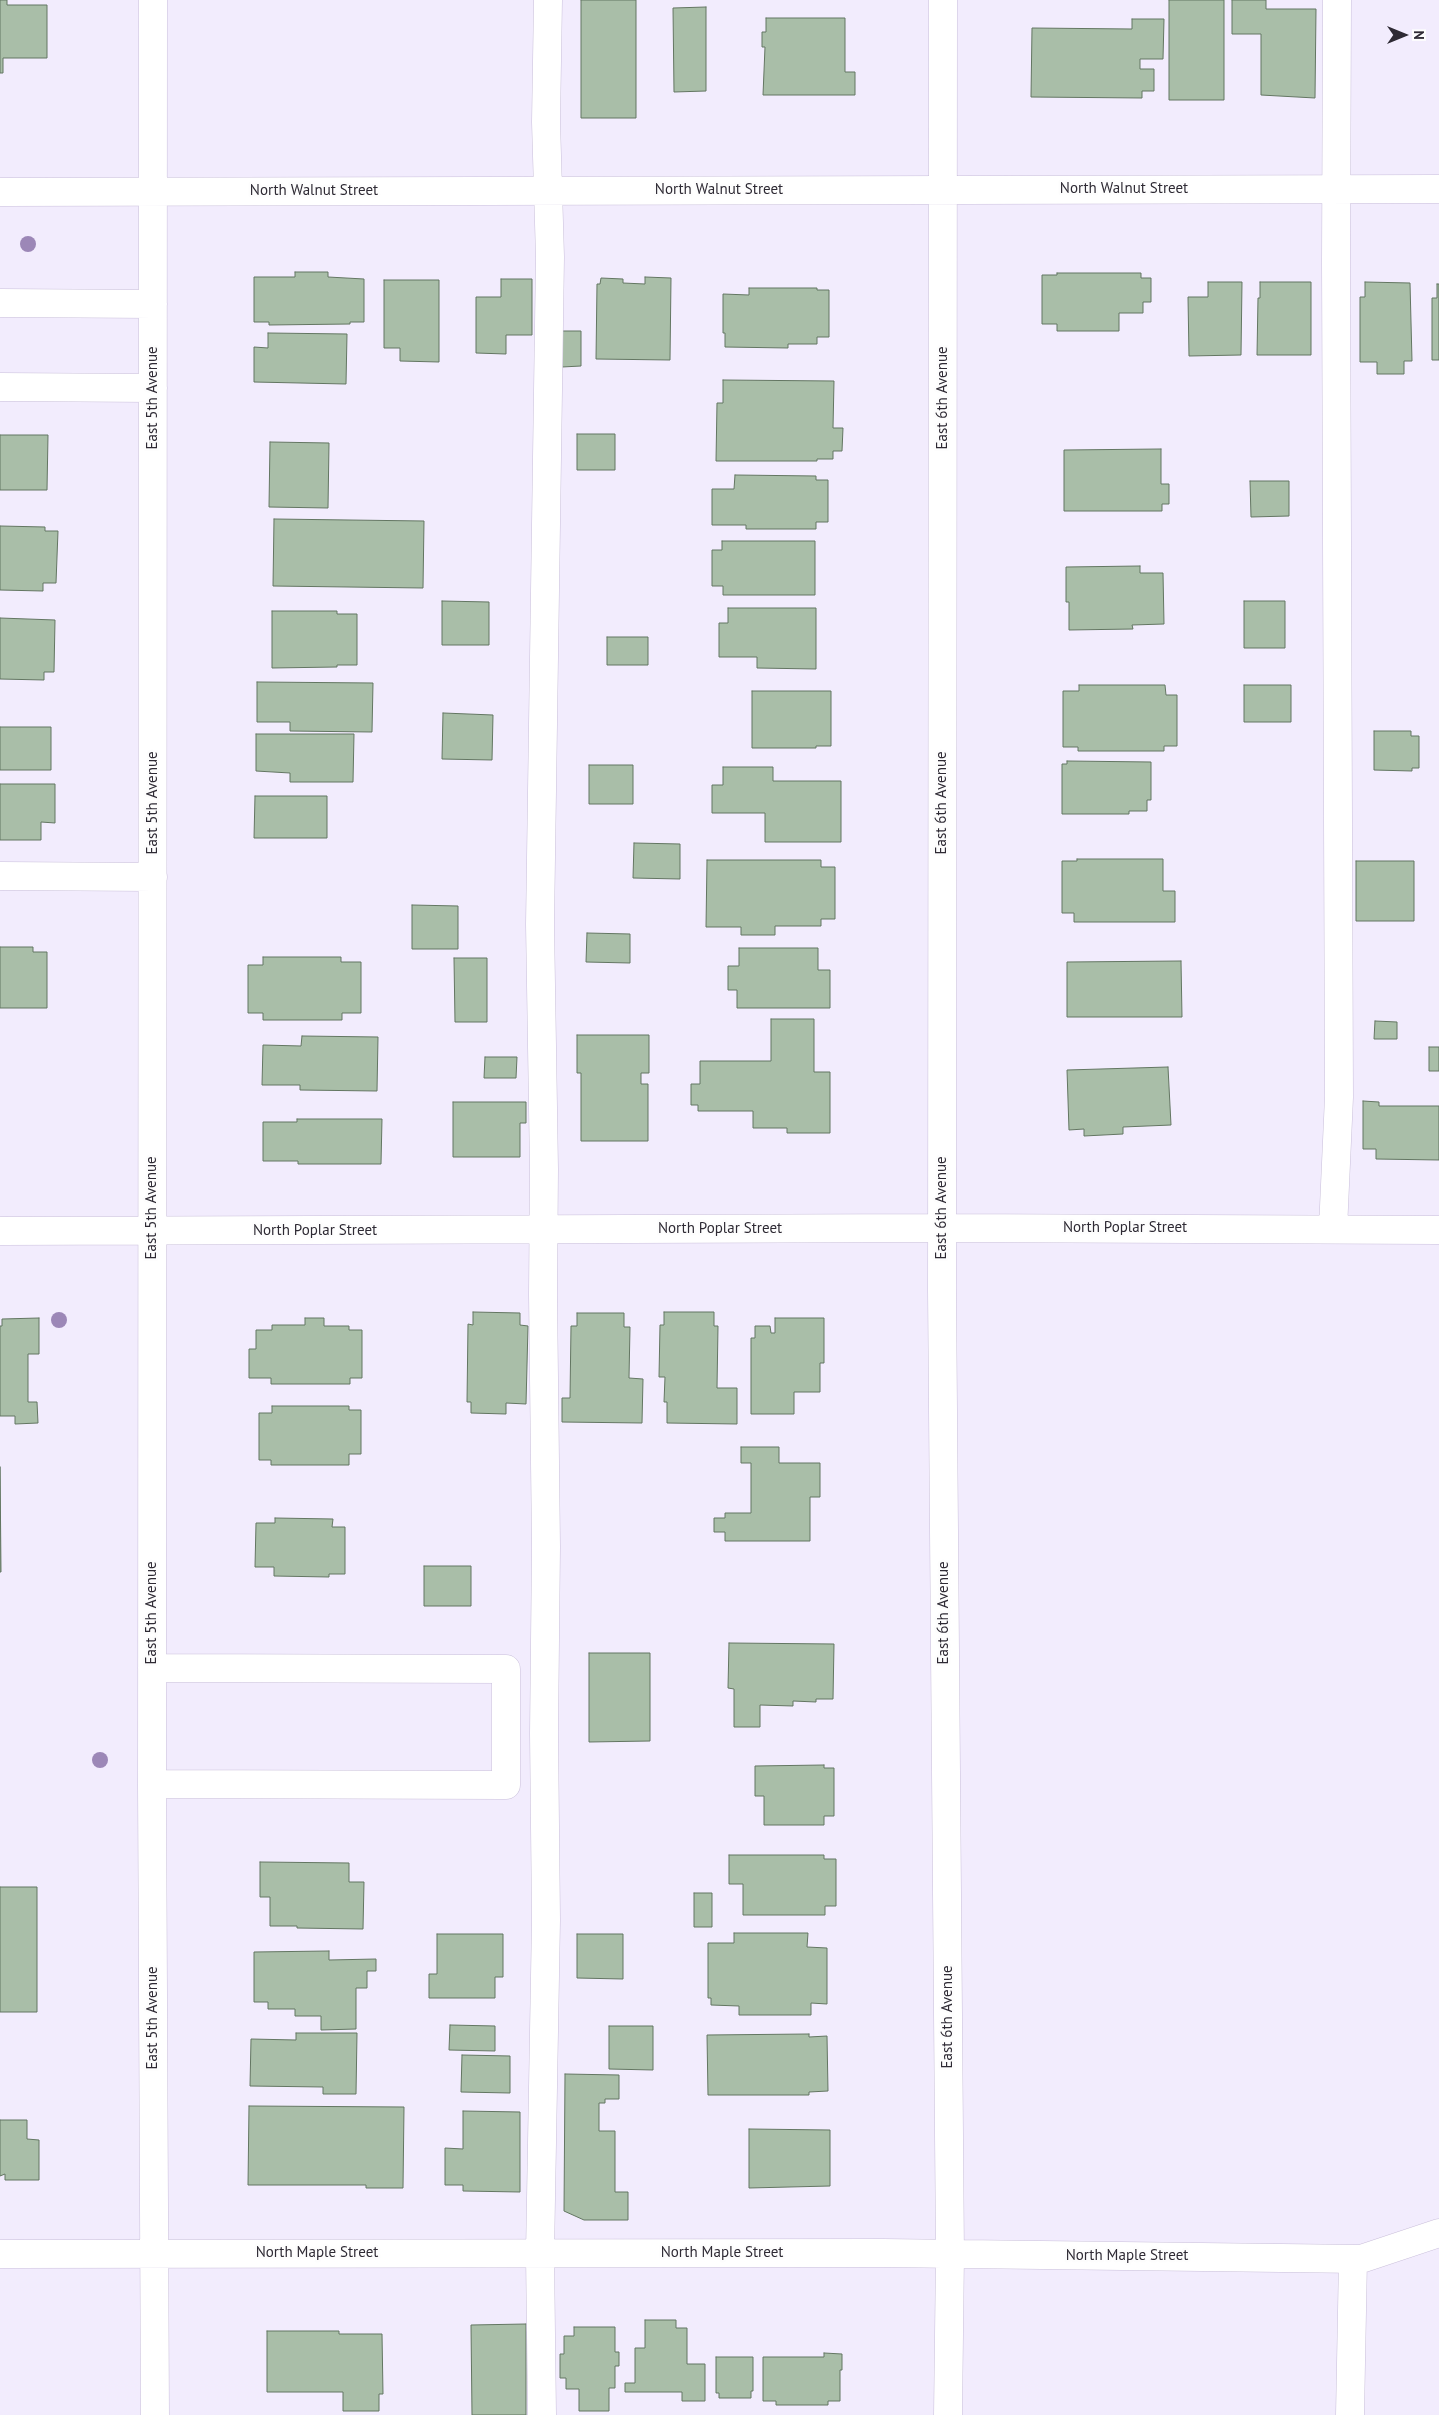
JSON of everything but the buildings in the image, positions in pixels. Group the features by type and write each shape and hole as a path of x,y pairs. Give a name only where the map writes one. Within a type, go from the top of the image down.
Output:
{"street":[{"name":"East 5th Avenue","path":"153,0 152,1784 155,2415"},
{"path":"542,2415 540,2254 546,1920 544,1734 546,1546 544,1169 540,924 550,258 546,122 548,0"},
{"name":"East 6th Avenue","path":"943,0 942,1228 950,2254 948,2415"},
{"path":"1333,1229 1339,1097 1337,0"},
{"name":"North Walnut Street","path":"0,192 1439,189"},
{"path":"0,303 152,304"},
{"path":"0,387 153,388"},
{"path":"0,876 153,877"},
{"name":"North Poplar Street","path":"0,1231 942,1228 1439,1230"},
{"path":"152,1668 506,1669 506,1785 152,1784"},
{"name":"North Maple Street","path":"0,2254 950,2254 1361,2259 1439,2233"},
{"path":"1350,2415 1353,2259"}]}
